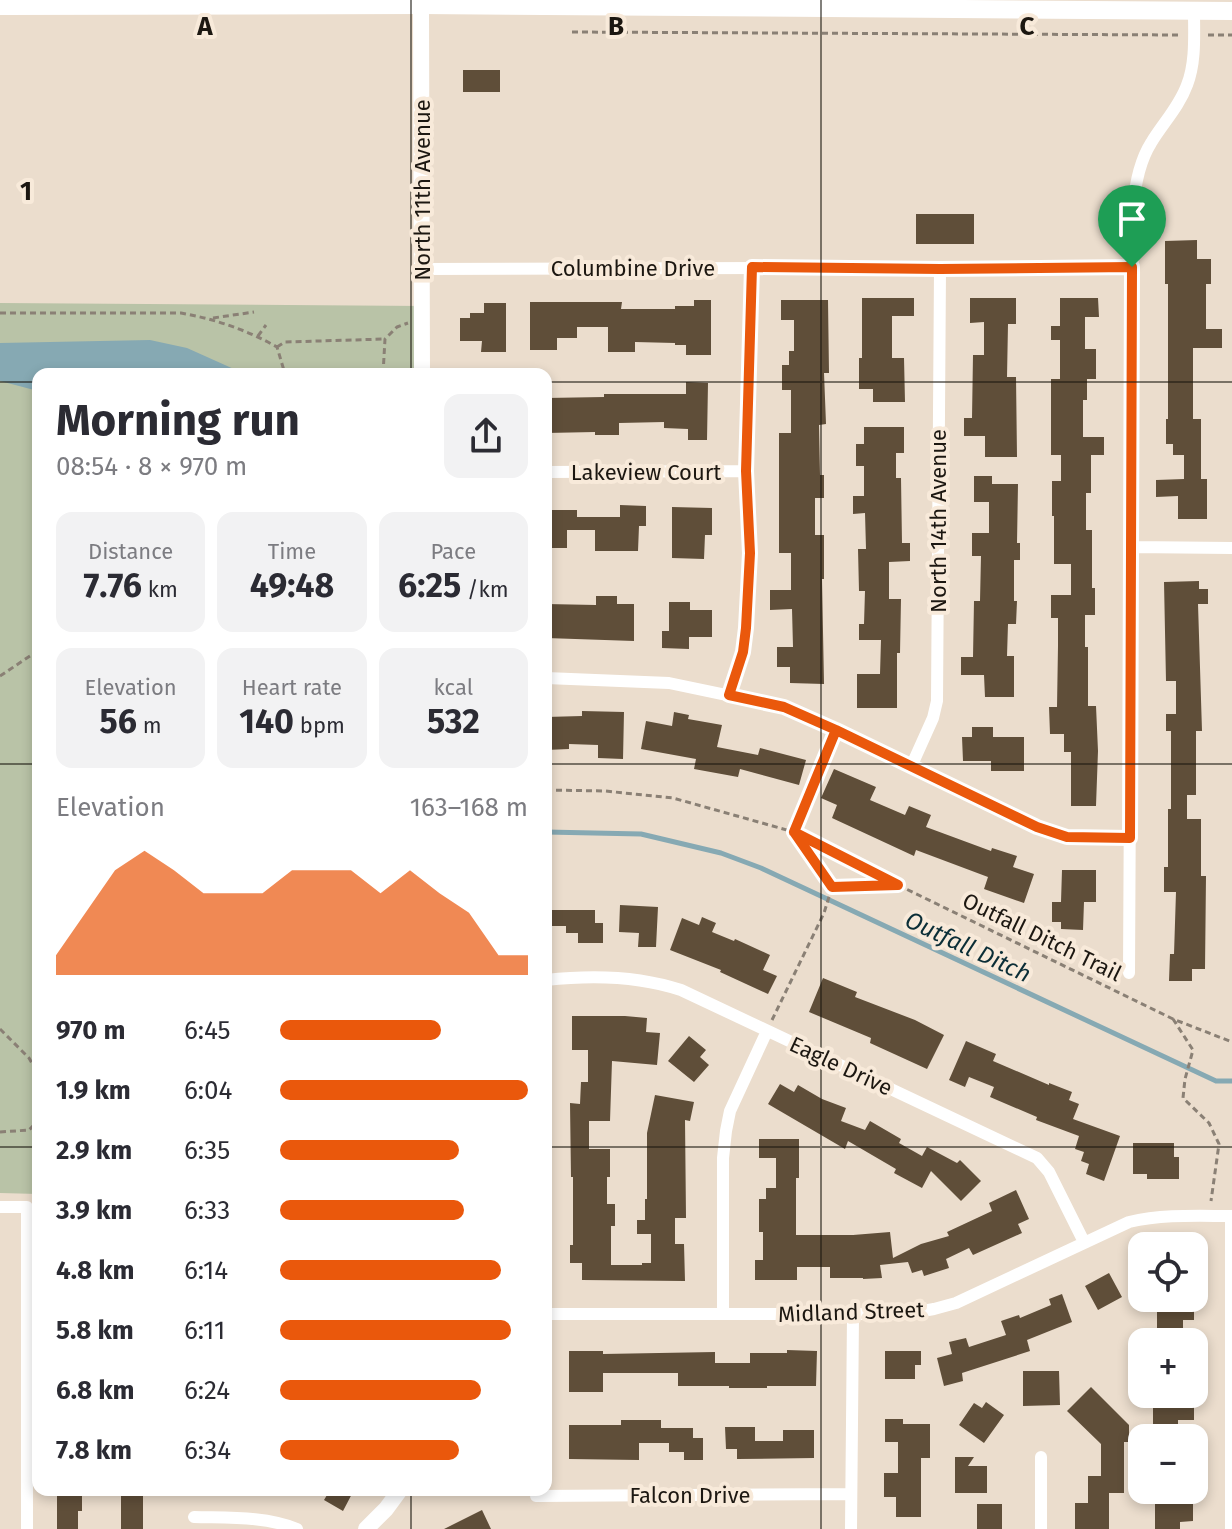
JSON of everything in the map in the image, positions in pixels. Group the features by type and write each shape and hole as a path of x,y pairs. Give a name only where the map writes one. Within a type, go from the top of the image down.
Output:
{"main road":[{"path":"0,6 421,5 1232,11"}],"street":[{"name":"North 11th Avenue","path":"421,5 422,368"},
{"path":"1129,973 1133,208 1138,173 1150,144 1173,112 1189,82 1194,11"},
{"path":"729,695 743,652 746,628 750,553 746,471 752,267"},
{"name":"Columbine Drive","path":"423,269 1132,267"},
{"name":"North 14th Avenue","path":"911,767 933,718 937,701 940,269"},
{"name":"Lakeview Court","path":"552,472 746,471"},
{"path":"1131,547 1232,548"},
{"path":"552,678 669,683 784,707 1055,834 1083,838 1130,838"},
{"name":"Eagle Drive","path":"552,980 616,979 661,984 681,990 1037,1158 1049,1172 1084,1242"},
{"path":"723,1314 723,1158 726,1131 730,1111 767,1031"},
{"path":"0,1207 27,1207 32,1312 27,1529"},
{"path":"1231,1529 1232,1216"},
{"name":"Midland Street","path":"552,1314 905,1314 956,1303 1129,1222 1152,1217 1232,1216"},
{"path":"851,1529 853,1315"},
{"path":"1041,1457 1041,1529"},
{"name":"Falcon Drive","path":"552,1496 851,1494"},
{"path":"366,1529 396,1496"},
{"path":"194,1517 280,1523 297,1529"}],"path":[{"path":"572,32 1232,35"},
{"path":"209,318 254,312"},
{"path":"0,313 181,313 209,318 258,336 277,347 283,368"},
{"path":"383,368 385,339 397,327 422,318"},
{"path":"258,336 266,325"},
{"path":"277,347 285,342 385,339"},
{"path":"0,676 32,655"},
{"path":"767,1031 824,913 832,887 794,832 836,730"},
{"name":"Outfall Ditch Trail","path":"552,790 605,791 673,798 794,832 1173,1019 1232,1042"},
{"name":"Outfall Ditch Trail","path":"832,887 898,885"},
{"path":"1173,1019 1193,1050 1183,1098 1209,1123 1219,1144 1209,1216"},
{"path":"0,1029 32,1063"},
{"path":"0,1132 29,1130 32,1127"}],"green space":[{"path":"0,303 423,306 422,368 32,368 32,1194 0,1193"}],"water":[{"path":"150,340 187,348 232,368 32,368 32,389 0,381 0,343"}],"building":[{"path":"463,70 500,70 500,92 463,92"},
{"path":"916,214 974,214 974,244 916,244"},
{"path":"1197,240 1197,259 1211,259 1211,284 1206,284 1206,329 1222,329 1222,348 1193,348 1193,419 1201,419 1201,479 1207,479 1207,519 1178,519 1178,496 1156,497 1156,480 1184,479 1184,455 1173,455 1173,444 1166,444 1168,284 1165,284 1165,241"},
{"path":"862,298 914,298 914,316 892,316 892,358 904,358 905,402 873,402 873,389 859,389"},
{"path":"970,298 1016,298 1016,324 1008,324 1007,377 1016,377 1017,457 985,457 985,436 964,436 964,418 972,418 973,355 984,355 984,322 970,323"},
{"path":"1060,298 1098,298 1099,317 1085,317 1085,349 1096,349 1096,379 1087,379 1087,400 1083,400 1083,437 1104,437 1104,455 1091,455 1091,493 1086,493 1086,530 1092,530 1092,588 1095,588 1095,615 1085,615 1085,647 1088,647 1088,706 1096,706 1096,806 1071,806 1071,752 1064,752 1064,734 1050,734 1049,707 1057,707 1058,646 1058,618 1051,618 1051,595 1071,595 1071,564 1054,564 1052,516 1052,481 1061,481 1061,455 1051,455 1051,379 1060,379 1060,340 1051,340 1051,326 1060,326"},
{"path":"694,300 711,300 711,355 686,355 686,345 675,343 635,342 635,352 608,352 608,327 577,327 577,338 557,338 557,350 530,350 530,302 622,302 621,309 675,309 675,306 694,306"},
{"path":"781,300 828,300 829,373 824,373 826,424 819,425 820,475 824,475 824,498 815,498 815,535 824,535 824,684 790,683 790,667 777,667 777,647 793,647 792,609 770,610 770,590 791,590 791,553 779,553 779,433 791,433 791,390 782,390 782,365 789,365 789,351 794,351 794,320 781,320"},
{"path":"484,303 506,303 506,352 481,352 482,341 460,341 460,318 470,318 470,313 484,313"},
{"path":"686,382 708,383 707,440 688,440 688,429 664,428 664,422 619,423 619,435 552,433 552,398 686,394"},
{"path":"864,427 904,427 904,453 896,453 896,478 901,478 902,543 910,543 910,561 889,562 889,599 901,599 897,708 857,708 857,674 880,674 881,640 859,640 859,624 864,624 865,591 859,591 858,549 866,549 865,513 853,514 853,496 864,496 864,466 856,466 856,444 864,444"},
{"path":"974,476 992,476 992,484 1018,484 1017,543 1020,543 1020,560 1014,560 1016,624 1008,624 1007,656 1014,656 1014,697 985,697 984,675 961,675 961,657 973,657 974,601 980,601 981,556 972,556 972,533 989,533 989,502 974,502"},
{"path":"620,505 646,506 646,526 639,526 638,551 595,551 595,530 567,530 567,548 552,548 552,510 577,510 577,517 620,517"},
{"path":"672,507 712,508 712,535 705,535 704,559 672,558"},
{"path":"1199,581 1199,589 1208,589 1208,604 1198,604 1202,731 1196,731 1196,795 1187,795 1187,819 1201,819 1201,876 1206,876 1205,969 1192,969 1192,981 1169,981 1170,954 1174,954 1176,892 1164,892 1164,867 1168,867 1168,809 1171,809 1171,731 1166,731 1166,714 1176,714 1176,681 1166,681 1164,582"},
{"path":"596,596 617,596 617,604 634,604 634,641 552,638 552,604 596,605"},
{"path":"669,602 690,602 690,610 712,610 712,637 689,637 689,649 662,648 662,631 669,631"},
{"path":"582,711 624,712 623,759 598,758 598,745 569,744 569,749 552,750 552,717 582,716"},
{"path":"674,712 689,715 688,719 722,725 717,747 758,755 760,748 806,760 799,785 740,769 738,777 694,769 696,759 641,749 646,721 672,726"},
{"path":"972,727 993,727 993,737 1024,737 1024,771 991,771 991,761 963,761 962,737 972,737"},
{"path":"834,769 876,787 870,800 905,815 909,806 931,815 926,827 991,851 992,848 1017,856 1013,867 1034,874 1024,903 984,889 988,877 916,850 914,856 832,818 837,805 821,798"},
{"path":"1062,870 1096,870 1096,902 1084,902 1083,930 1061,929 1061,922 1052,922 1052,902 1061,902"},
{"path":"620,905 658,907 656,947 638,947 639,933 619,932"},
{"path":"552,910 595,910 595,923 603,923 603,943 578,943 578,933 566,933 566,926 552,926"},
{"path":"702,917 716,923 712,932 770,955 763,970 777,976 768,994 721,970 670,950 682,918 699,925"},
{"path":"823,978 857,992 855,997 915,1020 944,1035 927,1069 870,1043 871,1038 809,1012"},
{"path":"572,1016 647,1018 646,1032 660,1033 657,1065 612,1061 610,1121 589,1121 589,1149 610,1149 607,1204 615,1204 615,1226 611,1226 611,1265 651,1263 651,1234 637,1234 637,1220 645,1220 647,1133 655,1095 694,1102 690,1121 685,1120 686,1218 675,1218 675,1244 684,1244 685,1281 582,1280 582,1263 570,1263 573,1177 570,1103 580,1104 581,1082 588,1082 588,1050 572,1050"},
{"path":"689,1036 706,1050 700,1057 709,1065 694,1082 668,1061"},
{"path":"966,1041 996,1054 993,1061 1072,1092 1069,1100 1079,1104 1073,1119 1120,1136 1104,1181 1086,1174 1089,1164 1081,1161 1084,1152 1075,1149 1079,1136 1036,1120 1037,1117 990,1097 994,1087 969,1077 965,1087 949,1080"},
{"path":"780,1084 794,1092 798,1085 846,1108 841,1121 865,1130 870,1121 922,1156 927,1147 957,1163 960,1160 981,1181 961,1201 931,1171 922,1188 848,1141 845,1149 768,1104"},
{"path":"759,1139 799,1139 796,1235 890,1232 893,1258 921,1244 949,1236 947,1232 992,1211 989,1203 1016,1190 1029,1219 1018,1224 1022,1233 973,1255 969,1248 946,1259 949,1268 924,1276 922,1270 912,1273 908,1262 880,1265 882,1278 830,1278 830,1267 797,1267 797,1280 755,1280 755,1260 763,1260 759,1199 766,1199 766,1188 776,1188 776,1158 759,1158"},
{"path":"1133,1143 1174,1143 1174,1157 1179,1157 1179,1179 1147,1179 1147,1174 1133,1174"},
{"path":"1109,1273 1122,1297 1098,1310 1085,1286"},
{"path":"1062,1294 1072,1322 1027,1340 1030,1351 962,1373 963,1381 944,1386 937,1358 952,1354 949,1342 966,1338 969,1347 1006,1335 1001,1321 1019,1315 1020,1318 1051,1305 1049,1299"},
{"path":"1157,1312 1194,1312 1194,1320 1183,1320 1183,1328 1157,1328"},
{"path":"787,1350 817,1351 816,1386 678,1386 678,1373 603,1373 603,1392 569,1392 569,1351 603,1351 603,1354 715,1352 715,1363 750,1363 750,1353 787,1353"},
{"path":"885,1351 921,1351 921,1365 915,1365 915,1379 885,1379"},
{"path":"1023,1371 1059,1371 1060,1405 1023,1406"},
{"path":"1091,1387 1128,1424 1128,1442 1124,1442 1124,1493 1109,1493 1109,1529 1075,1529 1075,1503 1088,1503 1088,1476 1101,1476 1101,1444 1067,1411"},
{"path":"986,1402 1004,1415 984,1443 959,1425 974,1403 982,1408"},
{"path":"1153,1408 1194,1408 1194,1420 1178,1420 1178,1424 1153,1424"},
{"path":"885,1419 903,1419 903,1424 930,1424 930,1458 921,1458 921,1517 896,1517 896,1497 884,1497 884,1473 898,1473 898,1442 885,1442"},
{"path":"621,1420 661,1420 661,1428 693,1428 693,1438 703,1438 703,1460 684,1460 684,1452 669,1452 669,1443 639,1443 639,1460 569,1459 569,1425 621,1425"},
{"path":"725,1427 755,1427 755,1441 783,1441 783,1430 814,1430 814,1458 737,1459 737,1449 726,1449"},
{"path":"955,1457 974,1457 968,1466 987,1466 987,1493 955,1493"},
{"path":"57,1496 82,1496 78,1529 57,1529"},
{"path":"121,1496 143,1496 143,1529 121,1529"},
{"path":"326,1496 351,1496 343,1511 324,1500"},
{"path":"977,1504 1002,1504 1002,1529 977,1529"},
{"path":"1155,1504 1193,1504 1193,1521 1180,1522 1180,1529 1155,1529"},
{"path":"482,1510 491,1529 444,1529"}],"waterway":[{"name":"Outfall Ditch","path":"552,832 641,834 721,853 761,868 1216,1081 1232,1081"}],"route":[{"path":"1132,267 752,267 746,471 750,553 746,628 743,652 729,695 784,707 836,730 794,832 832,887 898,885 794,832 836,730 1055,834 1083,838 1130,838 1132,267"}]}
